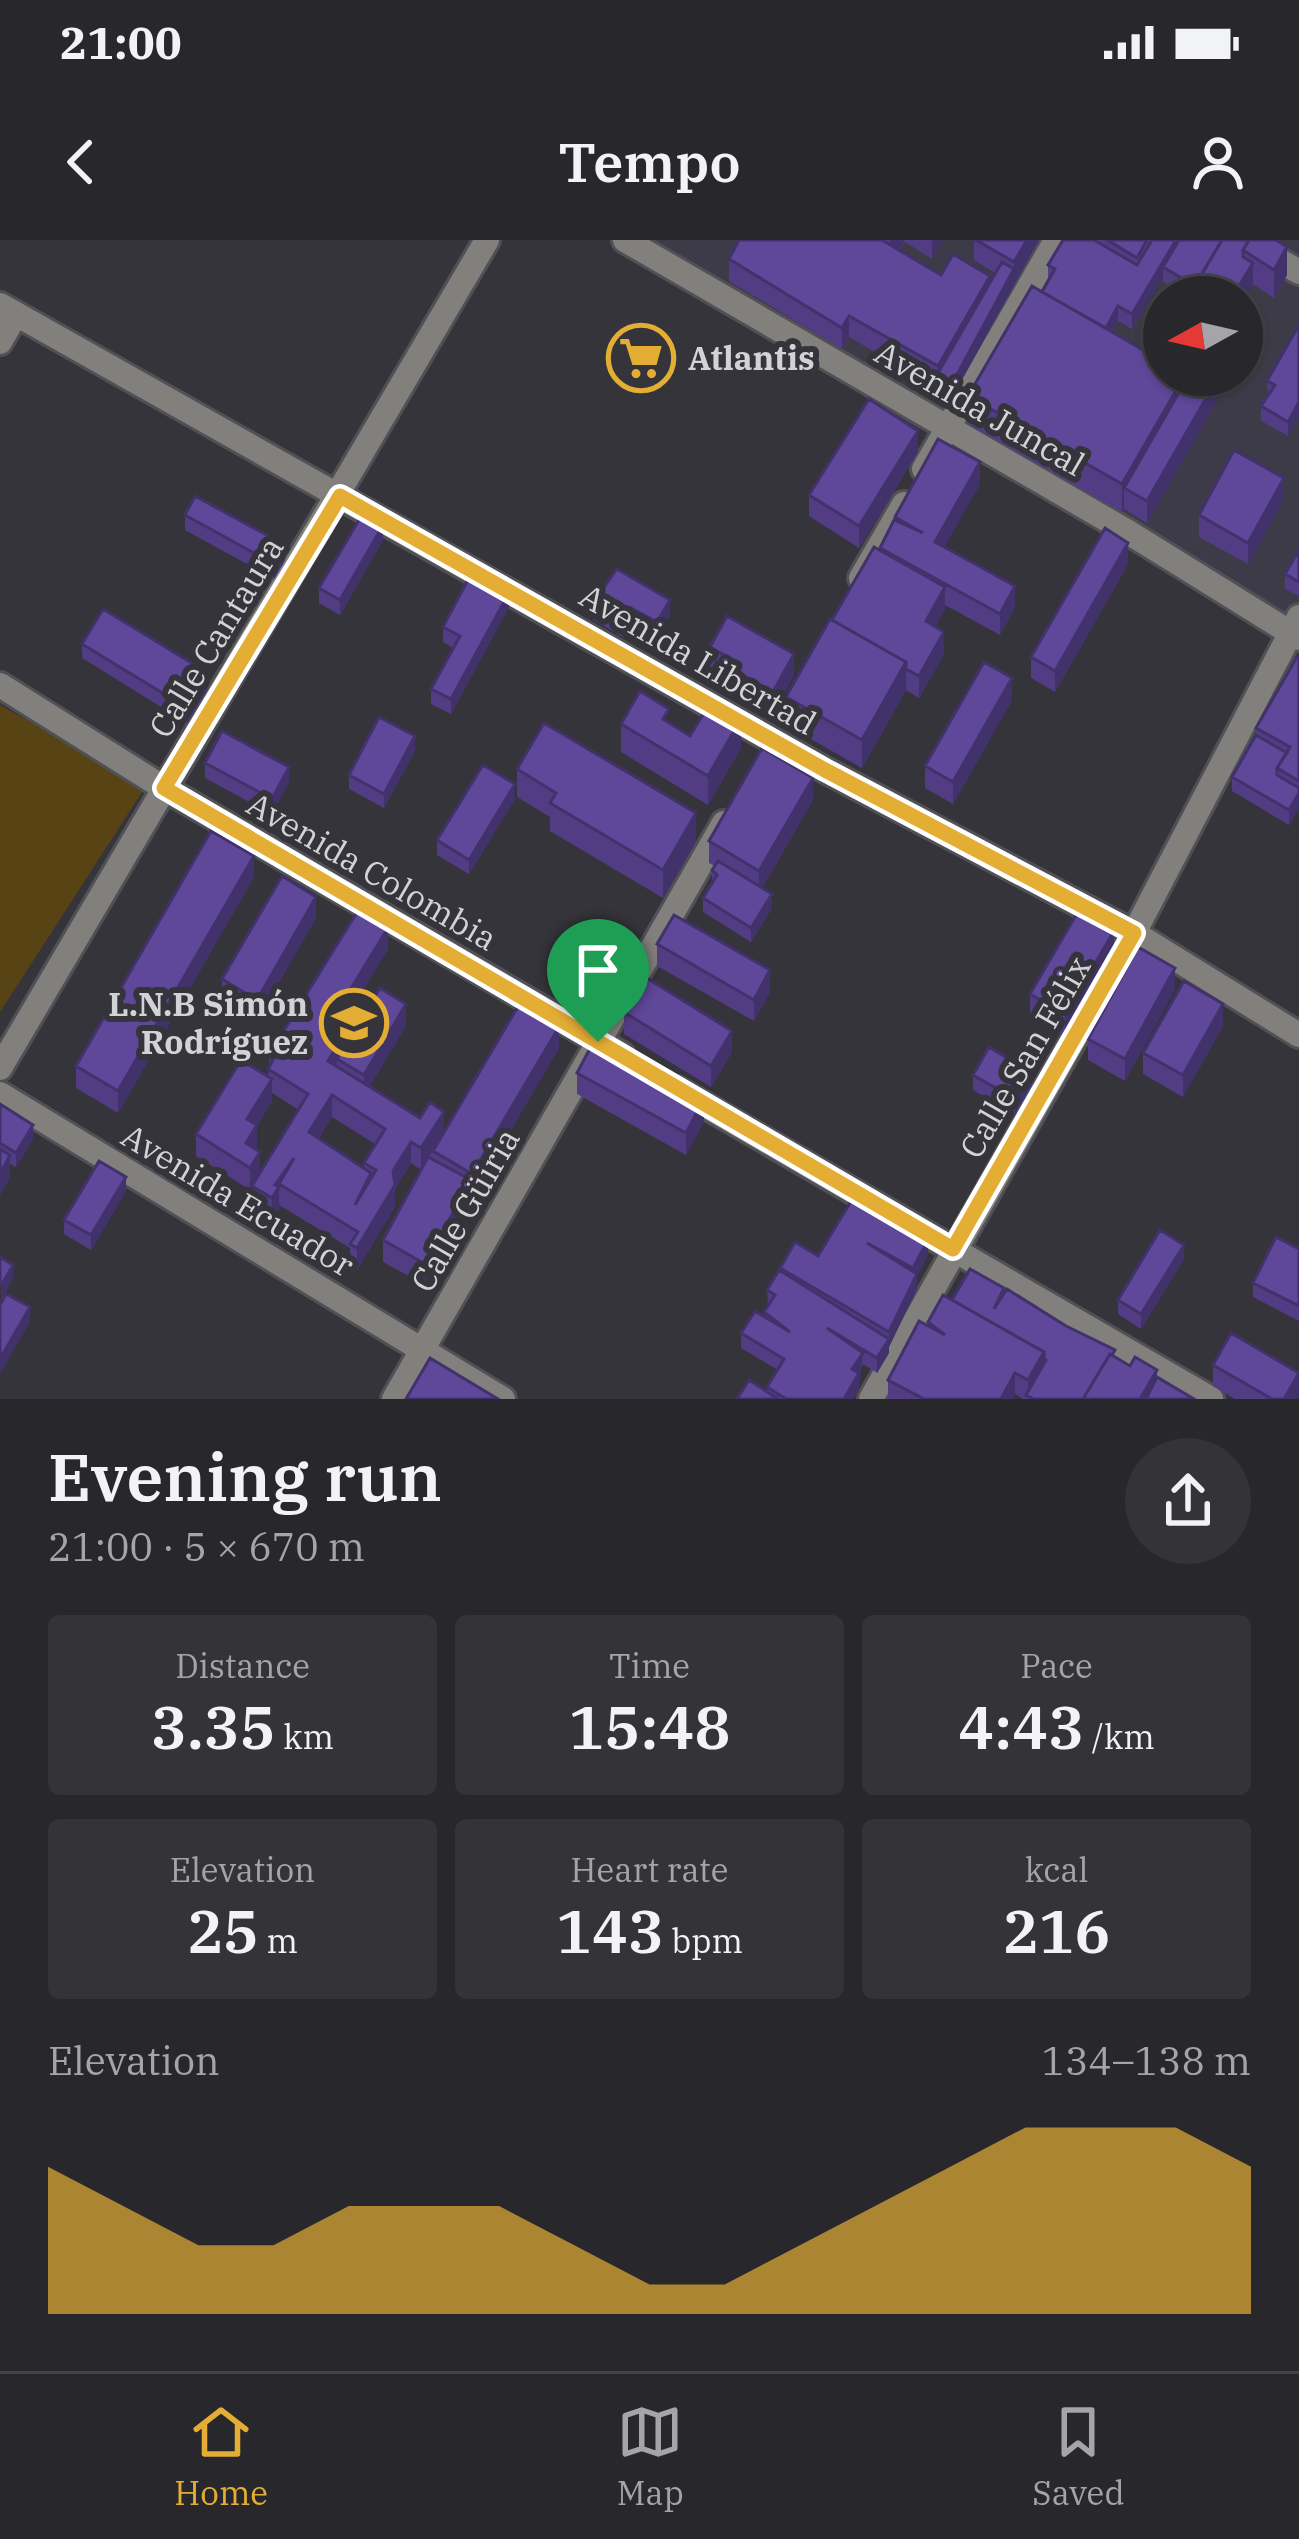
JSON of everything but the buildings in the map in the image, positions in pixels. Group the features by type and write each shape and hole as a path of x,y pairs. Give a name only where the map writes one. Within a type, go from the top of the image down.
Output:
{"street":[{"name":"Calle Cantaura","path":"0,1067 487,240"},
{"name":"Avenida Juncal","path":"626,240 1296,630"},
{"path":"845,608 1056,240"},
{"path":"1244,240 1299,272"},
{"name":"Avenida Libertad","path":"8,309 770,739 1134,933 1299,1035"},
{"path":"0,342 8,309"},
{"name":"Calle San Félix","path":"872,1399 1134,933 1296,630"},
{"name":"Avenida Colombia","path":"0,685 164,788 1211,1399"},
{"name":"Calle Güiria","path":"394,1399 737,799"},
{"name":"Avenida Ecuador","path":"0,1094 502,1399"}],"shaded area":[{"path":"627,240 1299,240 1299,618 1290,633"},
{"path":"0,705 146,786 0,1012"}],"place":[{"name":"Atlantis","path":"641,358"},
{"name":"L.N.B Simón Rodríguez","path":"354,1023"}],"route":[{"path":"340,496 825,770 1134,933 953,1249 598,1042 164,788 340,496"}]}
